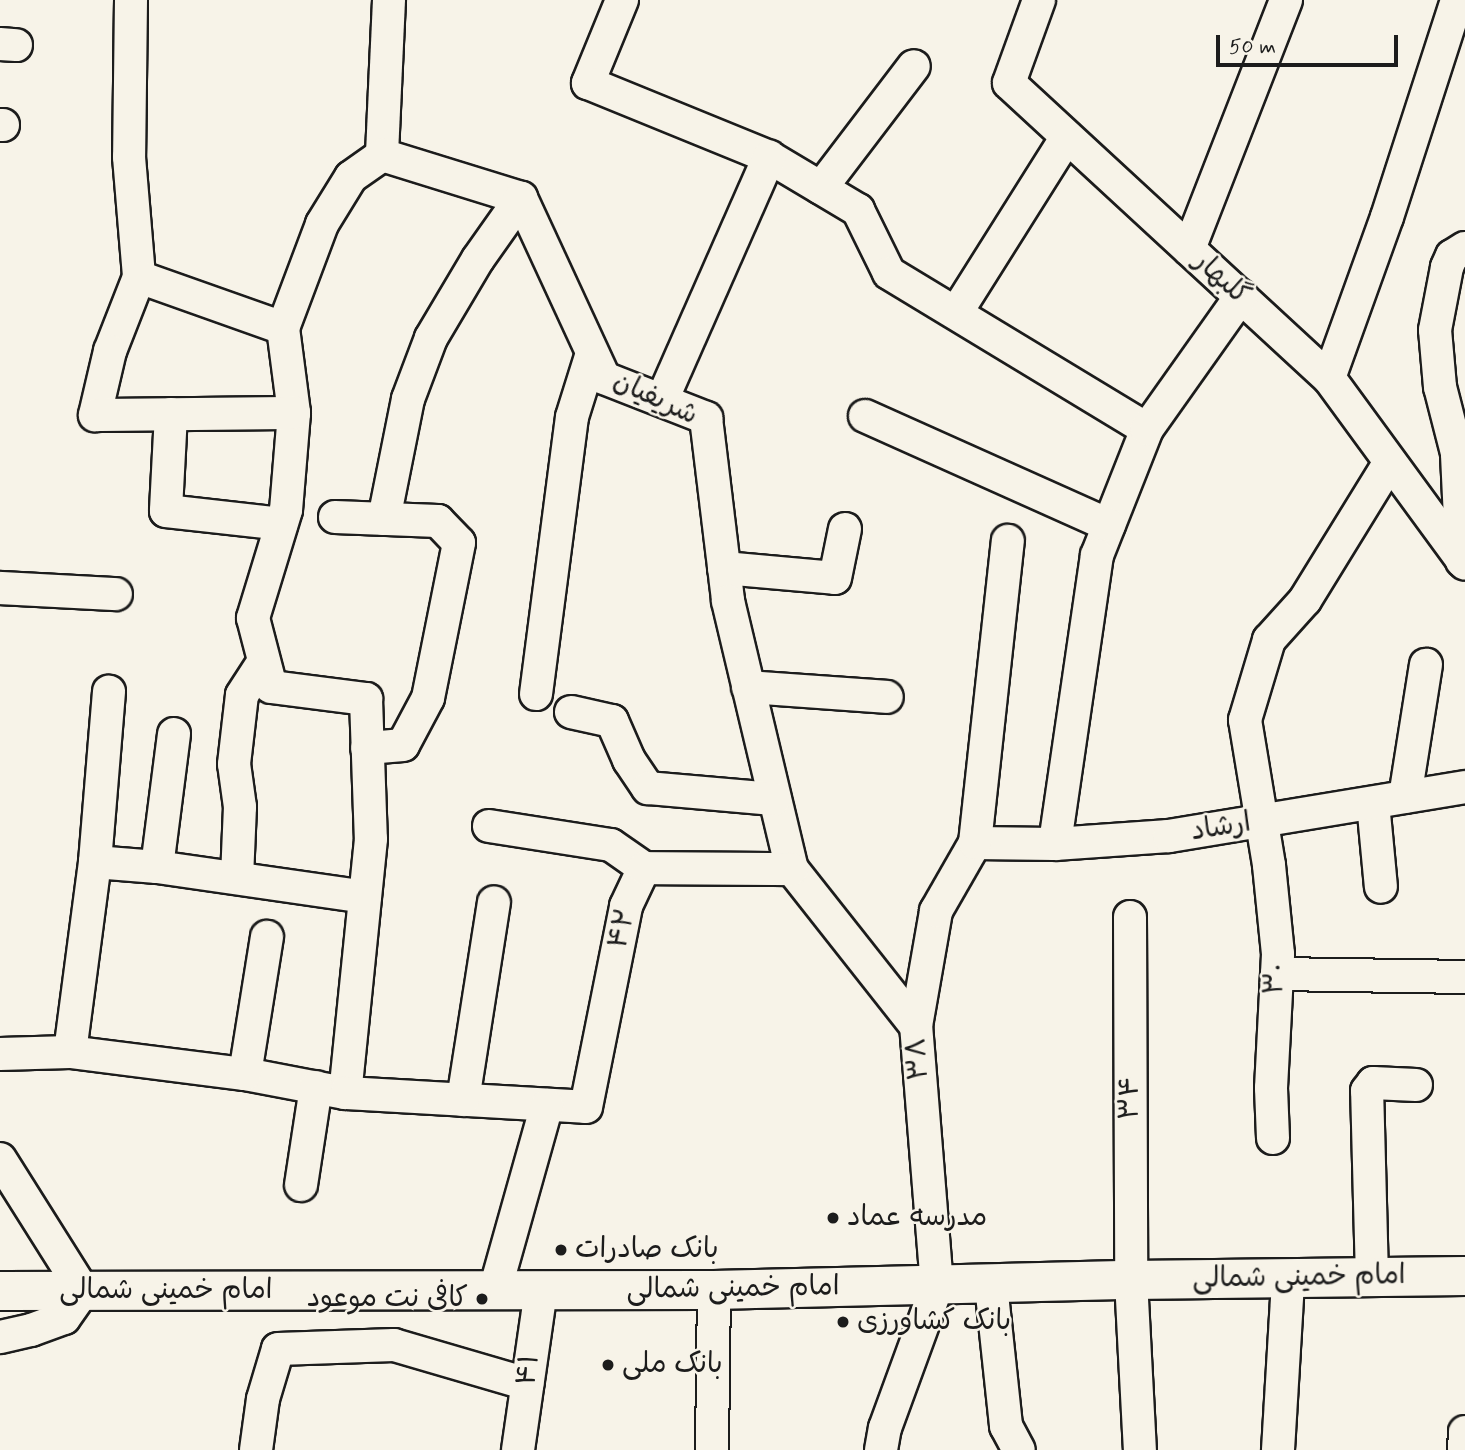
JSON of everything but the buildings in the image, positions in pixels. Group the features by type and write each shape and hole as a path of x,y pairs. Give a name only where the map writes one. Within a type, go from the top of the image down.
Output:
{"main road":[{"name":"امام خمینی شمالی","path":"0,1291 714,1290 1132,1280 1465,1276"}],"street":[{"path":"131,0 129,157 139,277 110,351 94,415 294,413"},
{"path":"382,155 389,0"},
{"path":"622,0 588,83 769,158 858,210 889,273 1147,429"},
{"name":"گلبهار","path":"1039,0 1009,83 1329,378 1463,563"},
{"path":"1189,249 1286,0"},
{"path":"1329,378 1387,217 1455,6"},
{"path":"821,188 914,66"},
{"path":"956,313 1067,136"},
{"path":"382,155 521,198 478,259 431,338 408,400 384,519"},
{"path":"301,1185 331,1090 365,897 371,839 366,699 271,687 253,618 286,510 294,413 283,328 323,224 351,177 382,155"},
{"path":"662,400 769,158"},
{"name":"شریفیان","path":"521,198 604,378 706,418 724,568 748,687 792,869"},
{"path":"1463,563 1461,453 1440,387 1435,330 1447,267 1452,256 1465,248"},
{"path":"139,277 283,328"},
{"path":"1055,844 1097,555 1147,429 1241,296"},
{"path":"536,694 572,417 592,353"},
{"path":"171,414 166,511 281,524"},
{"path":"865,416 1109,524"},
{"name":"۳۰","path":"1273,1138 1271,1088 1278,954 1245,720 1269,640 1305,600 1391,462"},
{"path":"335,517 438,521 458,543 428,698 403,745 367,748"},
{"path":"724,568 835,578 845,529"},
{"path":"975,843 1008,541"},
{"path":"0,588 116,594"},
{"path":"236,878 240,807 234,764 242,695 264,661"},
{"path":"1405,797 1426,666"},
{"path":"748,687 887,697"},
{"path":"70,1052 95,862 109,692"},
{"path":"572,712 612,721 629,760 648,788 775,799"},
{"path":"157,867 174,733"},
{"name":"ارشاد","path":"975,843 1055,844 1169,836 1465,787"},
{"path":"1373,803 1381,887"},
{"path":"489,827 611,845 644,868 792,869 916,1026"},
{"name":"۳۸","path":"937,1286 916,1026 936,911 975,843"},
{"path":"95,862 157,867 365,897"},
{"name":"۴۲","path":"547,1105 586,1107 626,906 644,868"},
{"path":"463,1100 494,902"},
{"name":"۳۴","path":"1130,917 1132,1280 1140,1450"},
{"path":"245,1074 267,937"},
{"path":"1276,974 1465,978"},
{"path":"0,1054 70,1052 245,1074 331,1090 547,1105 495,1290"},
{"path":"1372,1278 1367,1091 1373,1083 1416,1085"},
{"path":"0,1159 83,1291 64,1318 31,1331 0,1337"},
{"path":"1278,1450 1288,1280"},
{"path":"991,1285 1006,1426 1019,1450"},
{"path":"881,1450 885,1428 937,1286"},
{"name":"۴۱","path":"518,1450 541,1290"},
{"path":"712,1450 714,1290"},
{"path":"256,1450 263,1399 278,1349 394,1345 527,1384"},
{"path":"1464,1450 1465,1432"}],"place":[{"name":"مدرسه عماد","path":"833,1218"},
{"name":"بانک صادرات","path":"561,1250"},
{"name":"کافی نت موعود","path":"482,1299"},
{"name":"بانک کشاورزی","path":"843,1322"},
{"name":"بانک ملی","path":"608,1365"}]}
